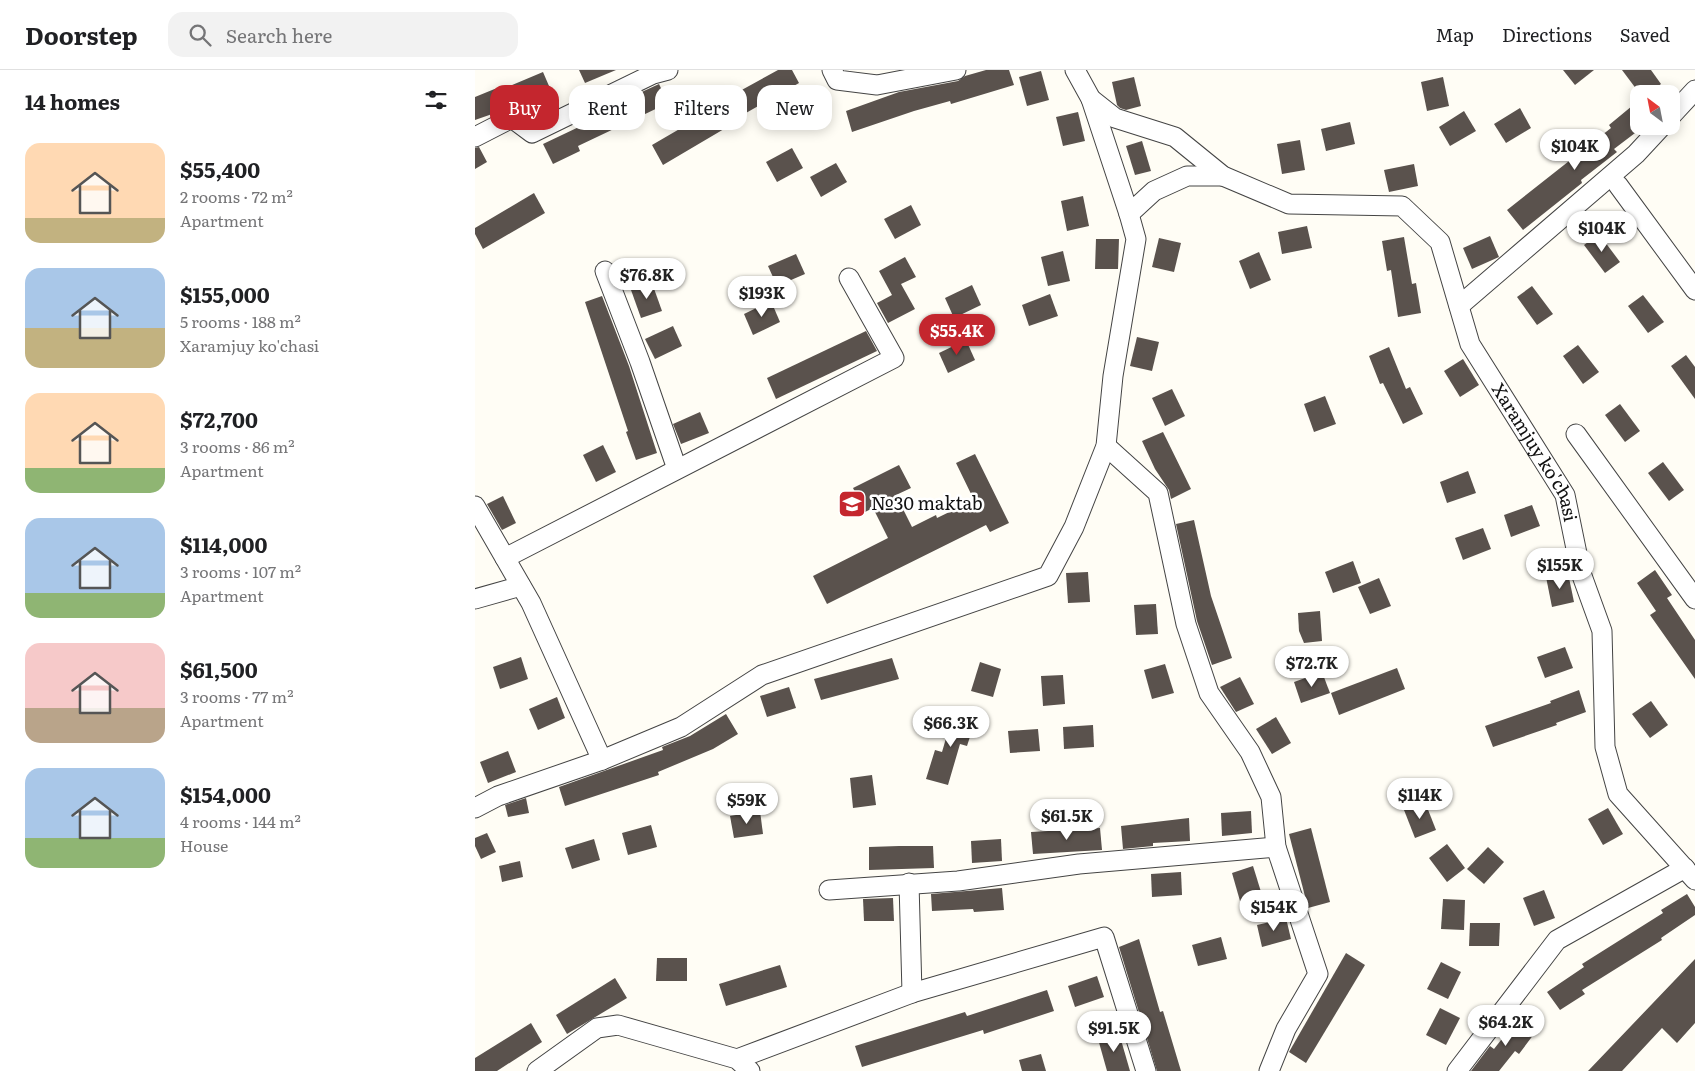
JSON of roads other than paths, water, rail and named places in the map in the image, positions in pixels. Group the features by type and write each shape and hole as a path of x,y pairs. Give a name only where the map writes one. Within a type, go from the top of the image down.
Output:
{"street":[{"path":"475,137 512,118 532,133 653,74 668,70"},
{"path":"832,70 837,80 877,85 956,70"},
{"path":"475,808 548,777 602,760 681,728 762,675 1048,576 1074,527 1106,446 1113,376 1136,239 1091,99 1075,70"},
{"path":"1680,106 1695,90"},
{"path":"1091,99 1115,118 1175,137 1223,176"},
{"path":"1459,306 1636,154 1654,135"},
{"path":"1129,214 1154,191 1187,176 1223,176"},
{"name":"Xaramjuy ko'chasi","path":"1223,176 1289,204 1402,206 1439,242 1470,344 1565,495 1581,574 1602,631 1605,747 1618,794 1690,874"},
{"path":"1618,185 1695,290"},
{"path":"605,271 640,362 677,469"},
{"path":"505,558 894,358 849,278"},
{"path":"1576,434 1695,599"},
{"path":"1106,446 1158,493 1189,633 1209,693 1250,752 1271,797 1276,847 1318,974 1286,1030 1269,1071"},
{"path":"475,506 521,586 602,760"},
{"path":"475,599 521,586"},
{"path":"829,890 958,881 1079,864 1276,847"},
{"path":"1457,1071 1557,940 1690,874"},
{"path":"909,883 912,992"},
{"path":"537,1071 597,1028 618,1025 743,1065 912,992 1104,937 1146,1071"}],"place":[{"name":"№30 maktab","path":"852,504"}]}
